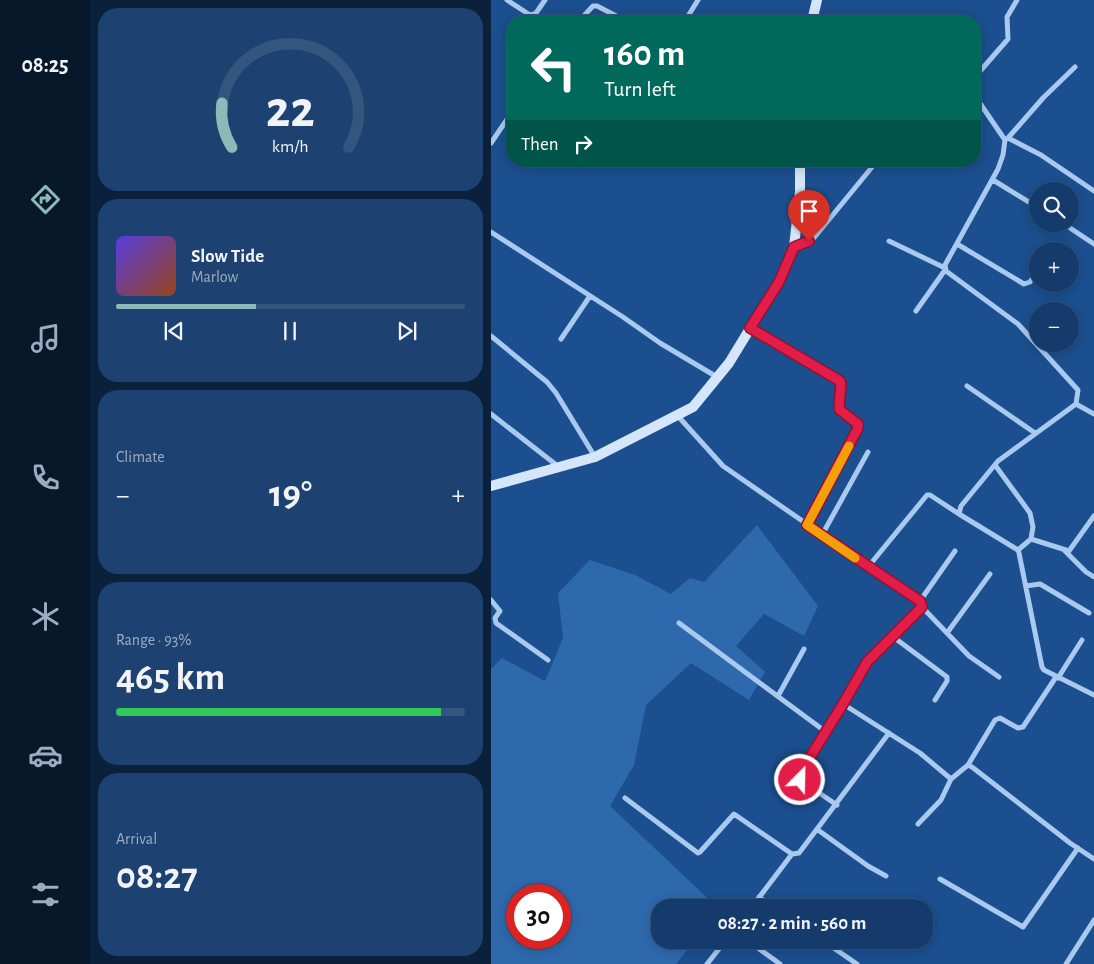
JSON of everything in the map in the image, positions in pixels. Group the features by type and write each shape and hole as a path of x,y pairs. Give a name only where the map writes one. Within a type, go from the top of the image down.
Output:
{"street":[{"path":"507,0 530,15 536,13 545,0"},
{"path":"584,15 597,0"},
{"path":"689,15 698,0"},
{"path":"813,15 817,0"},
{"path":"981,70 1006,42 1008,36 1007,17 1017,0"},
{"path":"593,6 597,6 614,15"},
{"path":"917,311 945,269 993,180 1007,139 1043,98 1075,67"},
{"path":"981,104 1007,139 1041,155 1094,191"},
{"path":"491,143 506,121"},
{"path":"491,486 595,457 693,407 729,363 779,282 794,247 801,192 800,167"},
{"path":"794,247 813,239 872,167"},
{"path":"993,180 1029,201"},
{"path":"491,232 660,343 717,377"},
{"path":"1076,232 1094,244"},
{"path":"889,241 945,269 1018,324 1078,390 1076,404 995,465 961,506 959,514"},
{"path":"957,244 1024,284 1029,282"},
{"path":"561,339 590,296"},
{"path":"750,328 840,381 840,410 858,424 858,428 807,525"},
{"path":"491,336 547,382 556,393 595,457"},
{"path":"967,386 1035,433"},
{"path":"1076,404 1094,414"},
{"path":"491,414 559,467"},
{"path":"677,415 723,466 921,604 969,656 999,677"},
{"path":"822,535 868,452"},
{"path":"995,465 1030,513 1033,526 1031,538 1018,550"},
{"path":"868,567 927,495 930,495 1018,550 1021,557 1042,667 1047,673 1094,694"},
{"path":"1031,538 1069,551 1094,516"},
{"path":"1064,550 1086,572 1094,577"},
{"path":"837,805 799,778 867,662 921,604 955,551"},
{"path":"947,632 989,574"},
{"path":"1026,586 1040,584 1089,613"},
{"path":"491,600 500,611 495,618 496,623 548,660"},
{"path":"679,623 826,732"},
{"path":"892,636 947,677 947,681 935,700"},
{"path":"918,824 941,800 951,779 968,765 995,720 1001,718 1018,728 1023,727 1082,640"},
{"path":"778,696 803,649"},
{"path":"843,704 920,753 951,779"},
{"path":"762,899 759,897 793,854 799,853 818,830 889,733"},
{"path":"968,765 1094,860"},
{"path":"625,798 698,853 734,814 793,854"},
{"path":"818,830 867,866 885,876"},
{"path":"940,879 1023,927 1078,848"},
{"path":"1066,964 1094,920"},
{"path":"707,964 719,949"},
{"path":"759,949 780,964"},
{"path":"835,949 857,964"}],"shaded area":[{"path":"757,525 818,606 804,636 764,614 736,646 765,672 749,700 691,663 646,705 634,765 610,806 709,899 651,899 651,949 688,949 676,964 491,964 491,669 502,658 545,681 563,638 558,593 590,560 635,575 671,594 690,578 704,582"}],"slow traffic":[{"path":"849,446 807,525 855,558"}],"route":[{"path":"800,780 799,775 867,662 922,607 920,601 807,525 858,428 858,424 840,410 840,381 750,328 779,282 794,247 809,241"}]}
